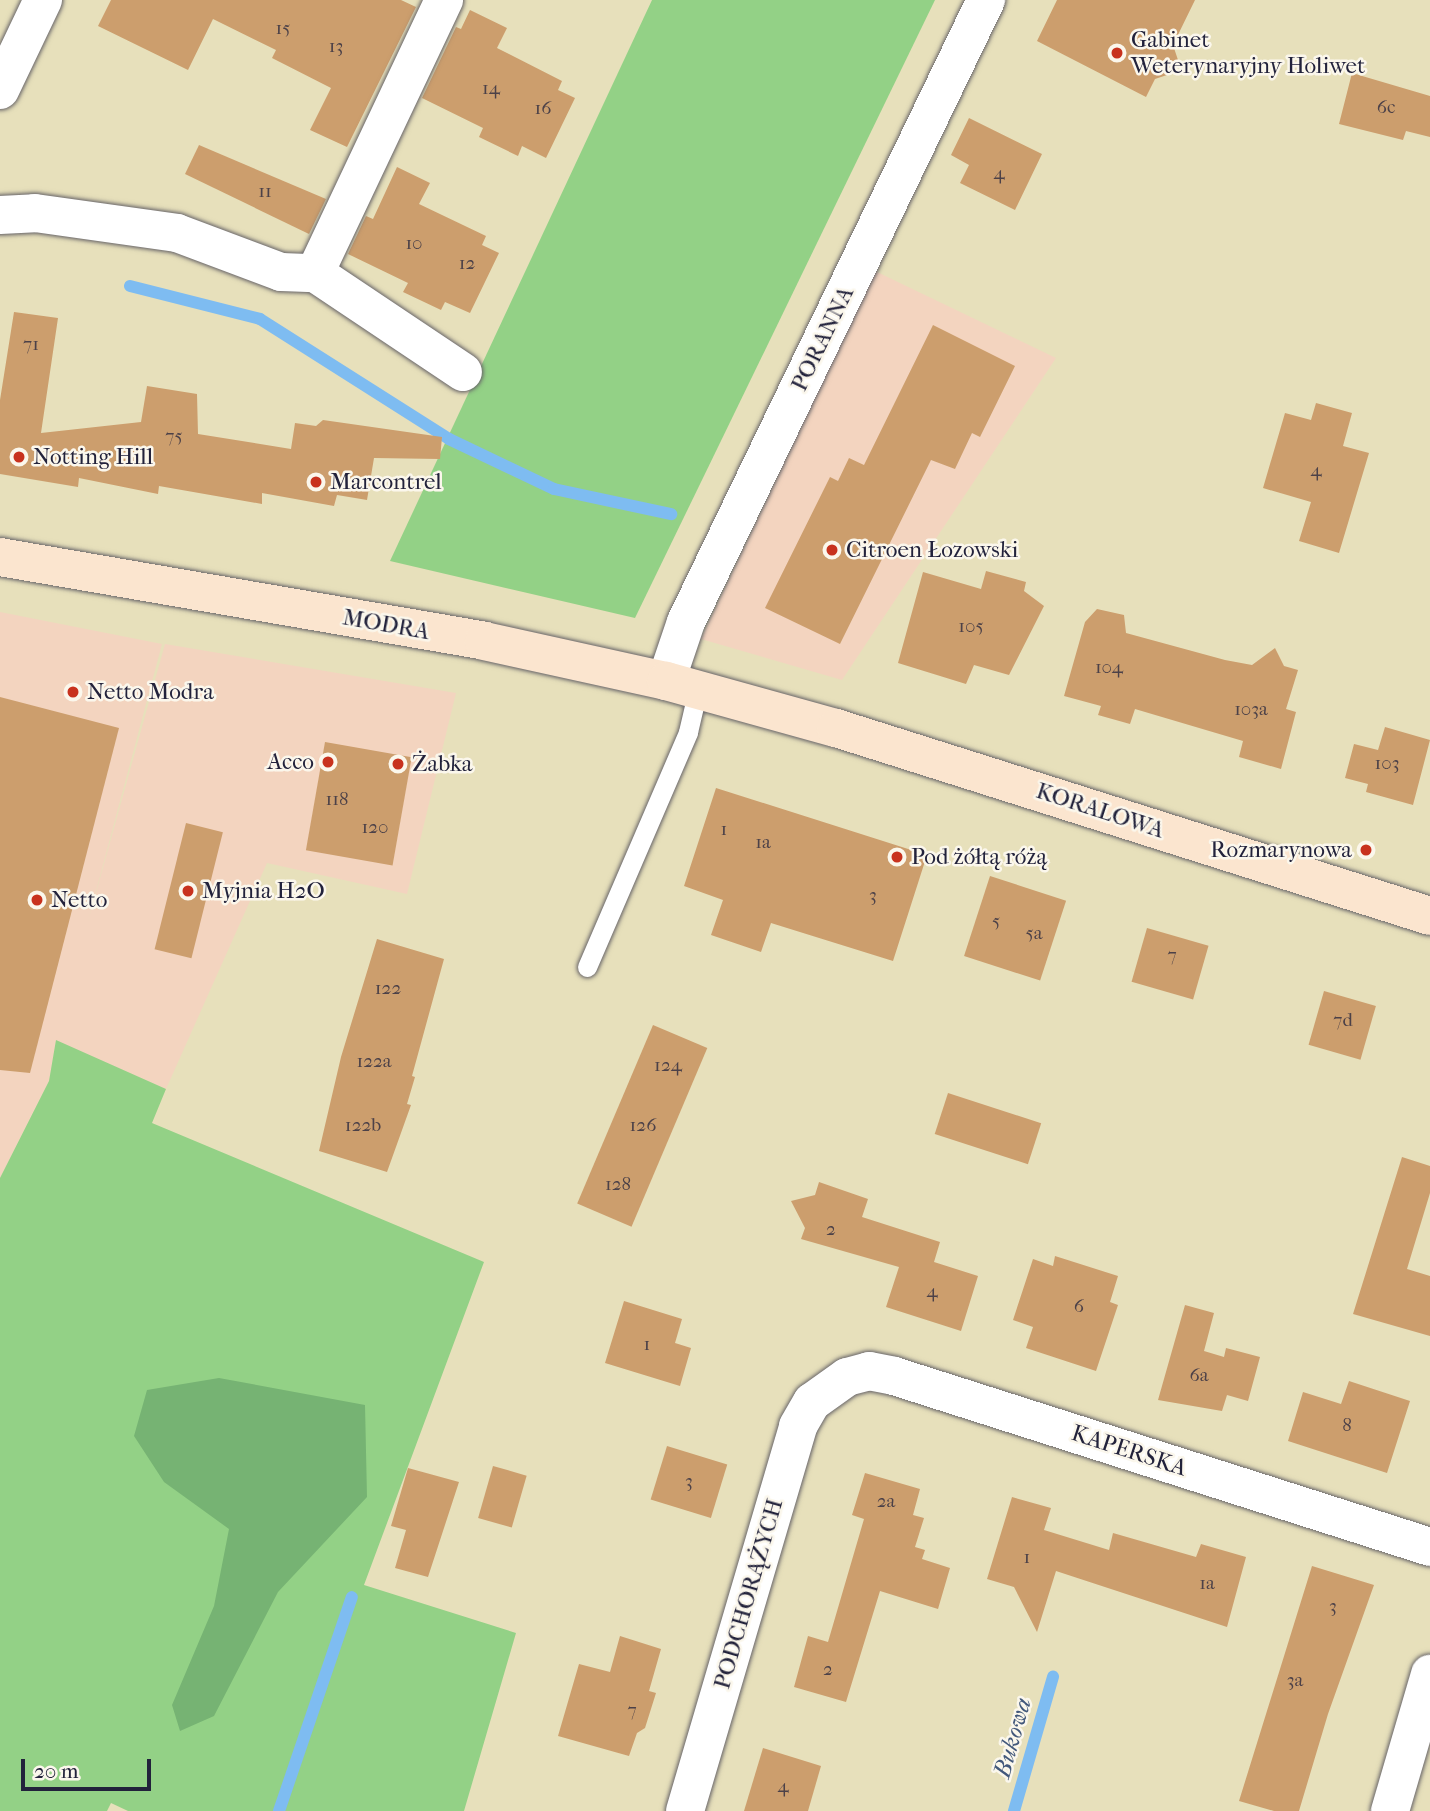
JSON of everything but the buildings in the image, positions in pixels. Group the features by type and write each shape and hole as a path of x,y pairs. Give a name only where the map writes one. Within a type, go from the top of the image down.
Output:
{"street":[{"path":"0,90 43,0"},
{"path":"315,274 444,0"},
{"name":"PORANNA","path":"682,685 686,622 986,0"},
{"path":"0,215 34,213 177,233 281,272 315,274 463,372"},
{"name":"MODRA","path":"0,556 484,641 682,685 769,708"},
{"name":"KORALOWA","path":"769,708 1430,916"},
{"name":"KAPERSKA","path":"830,1387 869,1371 894,1376 1430,1547"},
{"name":"PODCHORĄŻYCH","path":"685,1811 799,1426 812,1402 830,1387"},
{"path":"1390,1811 1430,1674"}],"lane":[{"path":"587,967 688,732 682,685"}],"shaded area":[{"path":"875,271 1056,358 842,680 701,639"},
{"path":"0,612 162,644 87,925 165,644 456,693 407,894 267,863 166,1089 56,1041 49,1081 0,1178"}],"green space":[{"path":"652,0 935,0 635,618 390,561"},
{"path":"56,1040 166,1089 152,1123 484,1262 364,1585 516,1633 464,1811 128,1811 111,1803 107,1811 0,1811 0,1178 49,1081"},
{"path":"219,1378 365,1405 367,1497 278,1592 214,1716 180,1731 172,1705 214,1606 229,1529 164,1482 134,1436 147,1390"}],"waterway":[{"path":"130,286 260,319 449,439 554,489 671,514"},
{"path":"279,1811 352,1597"},
{"name":"Bukowa","path":"1014,1811 1053,1677"}],"place":[{"name":"Gabinet Weterynaryjny Holiwet","path":"1117,53"},
{"name":"Notting Hill","path":"19,457"},
{"name":"Marcontrel","path":"316,482"},
{"name":"Citroen Łozowski","path":"832,550"},
{"name":"Netto Modra","path":"73,692"},
{"name":"Acco","path":"328,762"},
{"name":"Żabka","path":"398,764"},
{"name":"Rozmarynowa","path":"1366,850"},
{"name":"Pod żółtą różą","path":"897,857"},
{"name":"Myjnia H2O","path":"188,891"},
{"name":"Netto","path":"37,900"}]}
